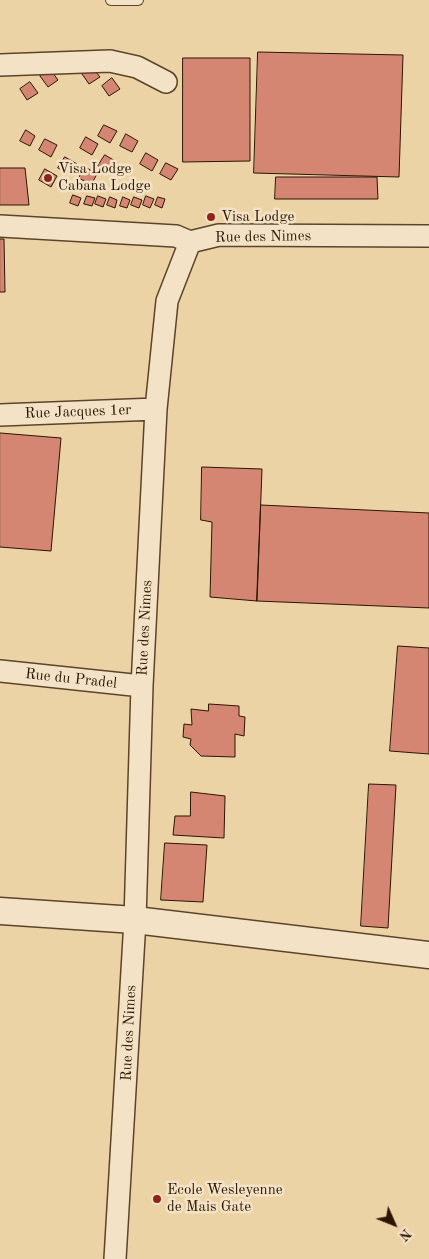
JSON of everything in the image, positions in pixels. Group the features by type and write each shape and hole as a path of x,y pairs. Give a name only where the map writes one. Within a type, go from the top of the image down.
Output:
{"street":[{"path":"0,65 110,61 137,67 166,82"},
{"path":"0,226 176,236 190,242"},
{"name":"Rue des Nimes","path":"115,1259 135,920 142,686 156,410 167,301 190,242 220,235 429,236"},
{"name":"Rue Jacques 1er","path":"0,414 156,410"},
{"name":"Rue du Pradel","path":"0,671 142,686"},
{"path":"0,911 135,920 429,955"}],"lane":[{"path":"111,0 138,0"}],"building":[{"path":"258,52 403,55 399,177 254,173"},
{"path":"183,58 250,58 250,161 183,162"},
{"path":"92,67 100,77 89,84 82,74"},
{"path":"50,69 58,80 48,87 40,76"},
{"path":"112,78 120,89 109,96 102,86"},
{"path":"30,82 38,93 27,100 20,89"},
{"name":"Visa Lodge Cabana Lodge","path":"104,125 117,131 110,143 98,136"},
{"name":"Visa Lodge Cabana Lodge","path":"26,130 35,136 30,146 20,141"},
{"name":"Visa Lodge Cabana Lodge","path":"126,134 138,141 132,152 120,146"},
{"name":"Visa Lodge Cabana Lodge","path":"86,137 98,144 92,155 80,148"},
{"name":"Visa Lodge Cabana Lodge","path":"45,139 57,145 51,157 39,150"},
{"name":"Visa Lodge Cabana Lodge","path":"146,153 158,160 152,171 140,164"},
{"name":"Visa Lodge Cabana Lodge","path":"105,155 117,162 110,173 98,166"},
{"name":"Visa Lodge Cabana Lodge","path":"65,157 77,164 71,175 58,168"},
{"name":"Visa Lodge Cabana Lodge","path":"166,163 178,169 171,180 160,174"},
{"name":"Visa Lodge Cabana Lodge","path":"85,167 97,174 91,185 79,178"},
{"path":"0,168 25,168 29,205 0,205"},
{"name":"Visa Lodge Cabana Lodge","path":"45,169 57,176 51,187 39,180"},
{"path":"276,177 377,177 378,199 275,199"},
{"name":"Visa Lodge Cabana Lodge","path":"73,195 81,198 78,206 70,203"},
{"name":"Visa Lodge Cabana Lodge","path":"87,196 95,198 92,206 84,204"},
{"name":"Visa Lodge Cabana Lodge","path":"98,196 106,199 103,207 95,204"},
{"name":"Visa Lodge Cabana Lodge","path":"146,196 154,199 150,208 143,205"},
{"name":"Visa Lodge Cabana Lodge","path":"110,197 117,200 115,208 107,205"},
{"name":"Visa Lodge Cabana Lodge","path":"123,197 130,200 127,208 120,206"},
{"name":"Visa Lodge Cabana Lodge","path":"134,197 142,200 139,208 131,205"},
{"name":"Visa Lodge Cabana Lodge","path":"158,197 165,199 162,208 155,205"},
{"path":"0,239 4,239 5,292 0,292"},
{"path":"0,433 61,438 51,551 0,547"},
{"path":"202,467 262,469 257,601 210,597 212,522 201,520"},
{"path":"261,505 429,513 429,608 257,601"},
{"path":"398,646 429,648 429,754 390,751"},
{"path":"209,704 239,706 239,716 245,717 244,736 235,734 235,757 201,756 190,745 191,739 183,737 184,724 192,725 191,709 208,711"},
{"path":"369,784 396,785 388,928 361,926"},
{"path":"191,792 225,796 224,838 173,835 175,816 190,816"},
{"path":"165,843 207,845 203,902 161,900"}],"place":[{"name":"Visa Lodge Cabana Lodge","path":"48,178"},
{"name":"Visa Lodge","path":"211,217"},
{"name":"Ecole Wesleyenne de Mais Gate","path":"157,1199"}]}
